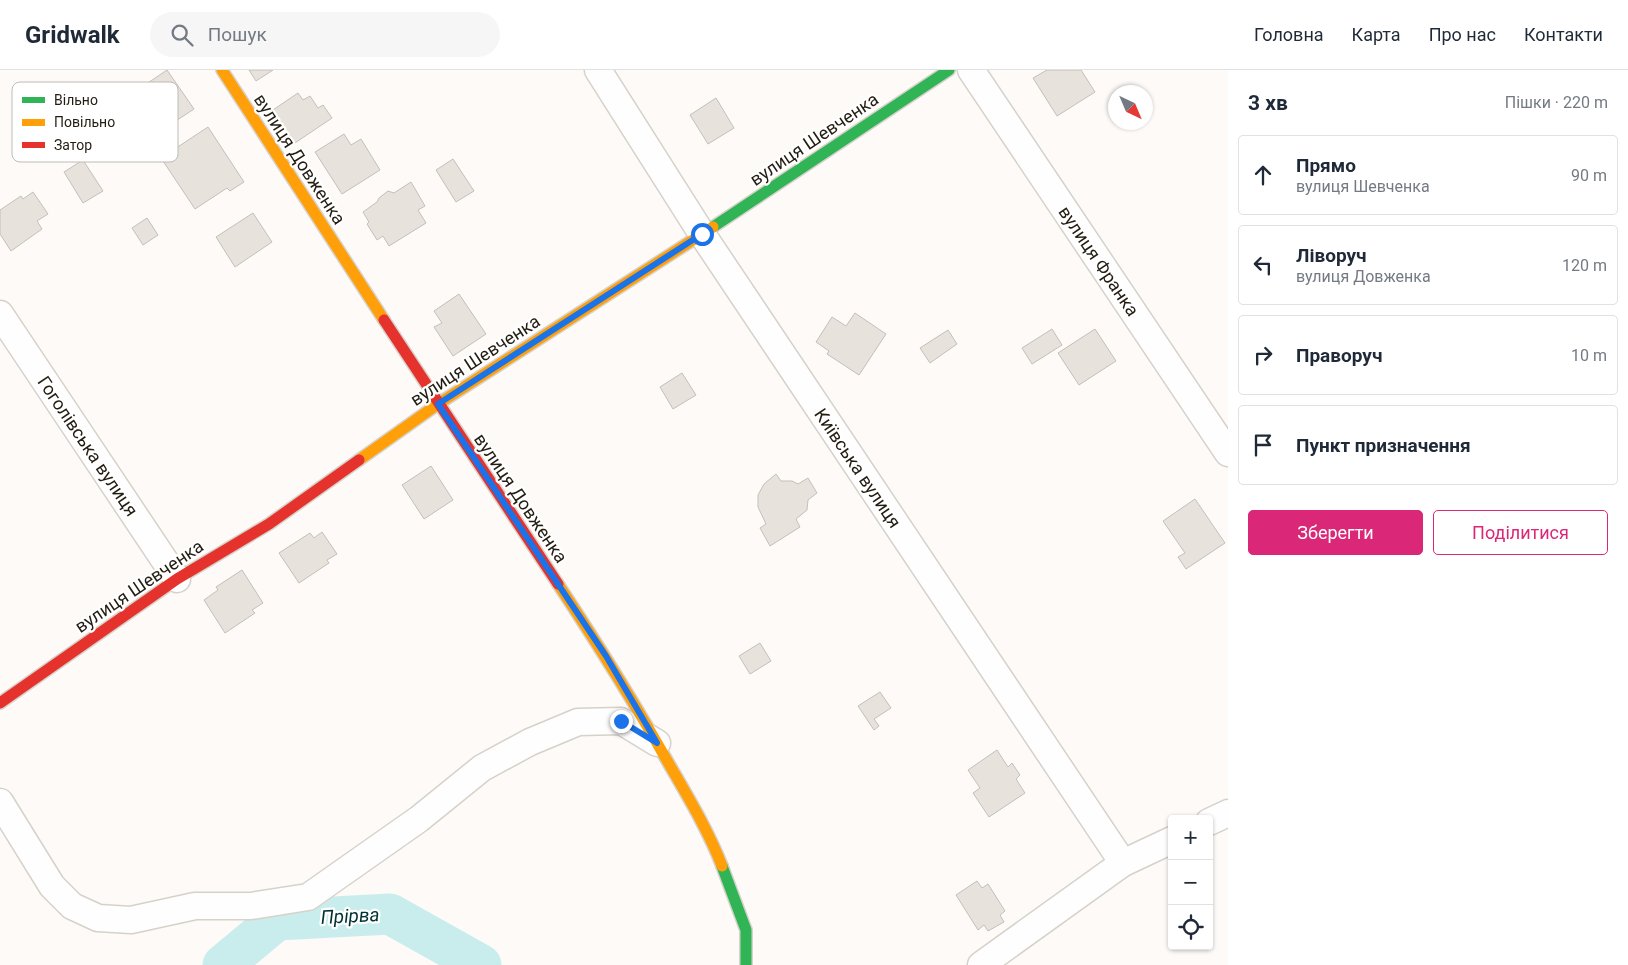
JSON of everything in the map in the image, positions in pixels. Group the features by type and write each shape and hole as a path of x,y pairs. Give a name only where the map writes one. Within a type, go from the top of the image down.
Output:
{"street":[{"name":"вулиця Довженка","path":"222,70 438,404 606,656 657,743 711,838 746,930 746,965"},
{"name":"Київська вулиця","path":"598,70 702,234 1123,863"},
{"name":"вулиця Шевченка","path":"0,703 177,579 269,524 438,404 702,234 949,70"},
{"name":"вулиця Франка","path":"971,70 1228,453"},
{"name":"Гоголівська вулиця","path":"0,314 177,579"},
{"path":"0,802 52,886 72,906 98,918 131,920 195,906 251,906 308,897 419,819 482,768 530,742 578,722 621,721 657,743"},
{"path":"1213,820 1228,813"},
{"path":"981,965 1123,863 1168,842"}],"building":[{"path":"167,70 175,82 149,82"},
{"path":"249,70 273,70 256,81"},
{"path":"1047,70 1081,70 1095,92 1057,116 1033,78"},
{"path":"178,86 194,109 178,120"},
{"path":"298,93 303,100 310,96 318,108 323,105 332,118 289,147 267,114"},
{"path":"716,98 734,128 708,144 690,115"},
{"path":"208,127 244,182 230,191 227,188 195,209 164,162 178,162 178,147"},
{"path":"344,134 351,145 361,139 380,170 342,194 315,152"},
{"path":"453,159 474,191 456,202 436,170"},
{"path":"80,162 84,162 103,191 83,203 64,172"},
{"path":"411,182 425,206 418,210 426,223 389,246 383,236 377,240 367,224 369,222 363,212 388,191 394,193"},
{"path":"33,192 48,214 37,221 42,229 11,251 0,234 0,210 21,196 23,199"},
{"path":"253,213 272,242 235,267 216,237"},
{"path":"147,218 158,235 143,245 132,228"},
{"path":"459,294 486,334 453,356 434,327 442,323 434,311"},
{"path":"855,313 886,334 859,375 827,354 829,351 816,342 832,317 846,326"},
{"path":"1052,329 1062,345 1032,364 1022,348"},
{"path":"1095,329 1116,361 1079,385 1058,353"},
{"path":"948,330 957,344 930,363 920,348"},
{"path":"682,373 696,395 673,409 660,387"},
{"path":"431,466 453,500 424,519 402,485"},
{"path":"776,474 781,481 792,481 798,484 808,478 817,493 808,500 807,510 796,519 800,527 770,546 760,528 766,524 758,507 758,495 764,484"},
{"path":"1195,499 1225,543 1186,569 1178,557 1185,553 1163,521"},
{"path":"322,532 337,554 327,560 329,563 299,583 279,553 310,533 314,538"},
{"path":"242,570 263,603 252,610 255,613 225,633 204,600 218,590 216,587"},
{"path":"760,643 771,661 750,674 739,656"},
{"path":"880,692 891,708 874,719 879,726 874,730 858,706"},
{"path":"997,750 1008,767 1012,763 1020,775 1016,779 1025,793 989,817 973,793 980,788 968,770"},
{"path":"977,881 982,888 988,884 1005,911 1000,915 1004,922 988,931 984,925 978,930 956,895"}],"waterway":[{"name":"Прірва","path":"223,965 277,920 390,914 481,965"}],"traffic: fast":[{"path":"713,227 949,70"},
{"path":"722,866 746,930 746,965"}],"traffic: slow":[{"path":"222,70 384,320"},
{"path":"359,460 438,404 713,227"},
{"path":"558,584 656,741 697,814 722,866"}],"traffic: jam":[{"path":"384,320 558,584"},
{"path":"0,703 177,579 269,524 359,460"}],"route":[{"path":"621,721 657,743 606,656 438,404 702,234"}]}
